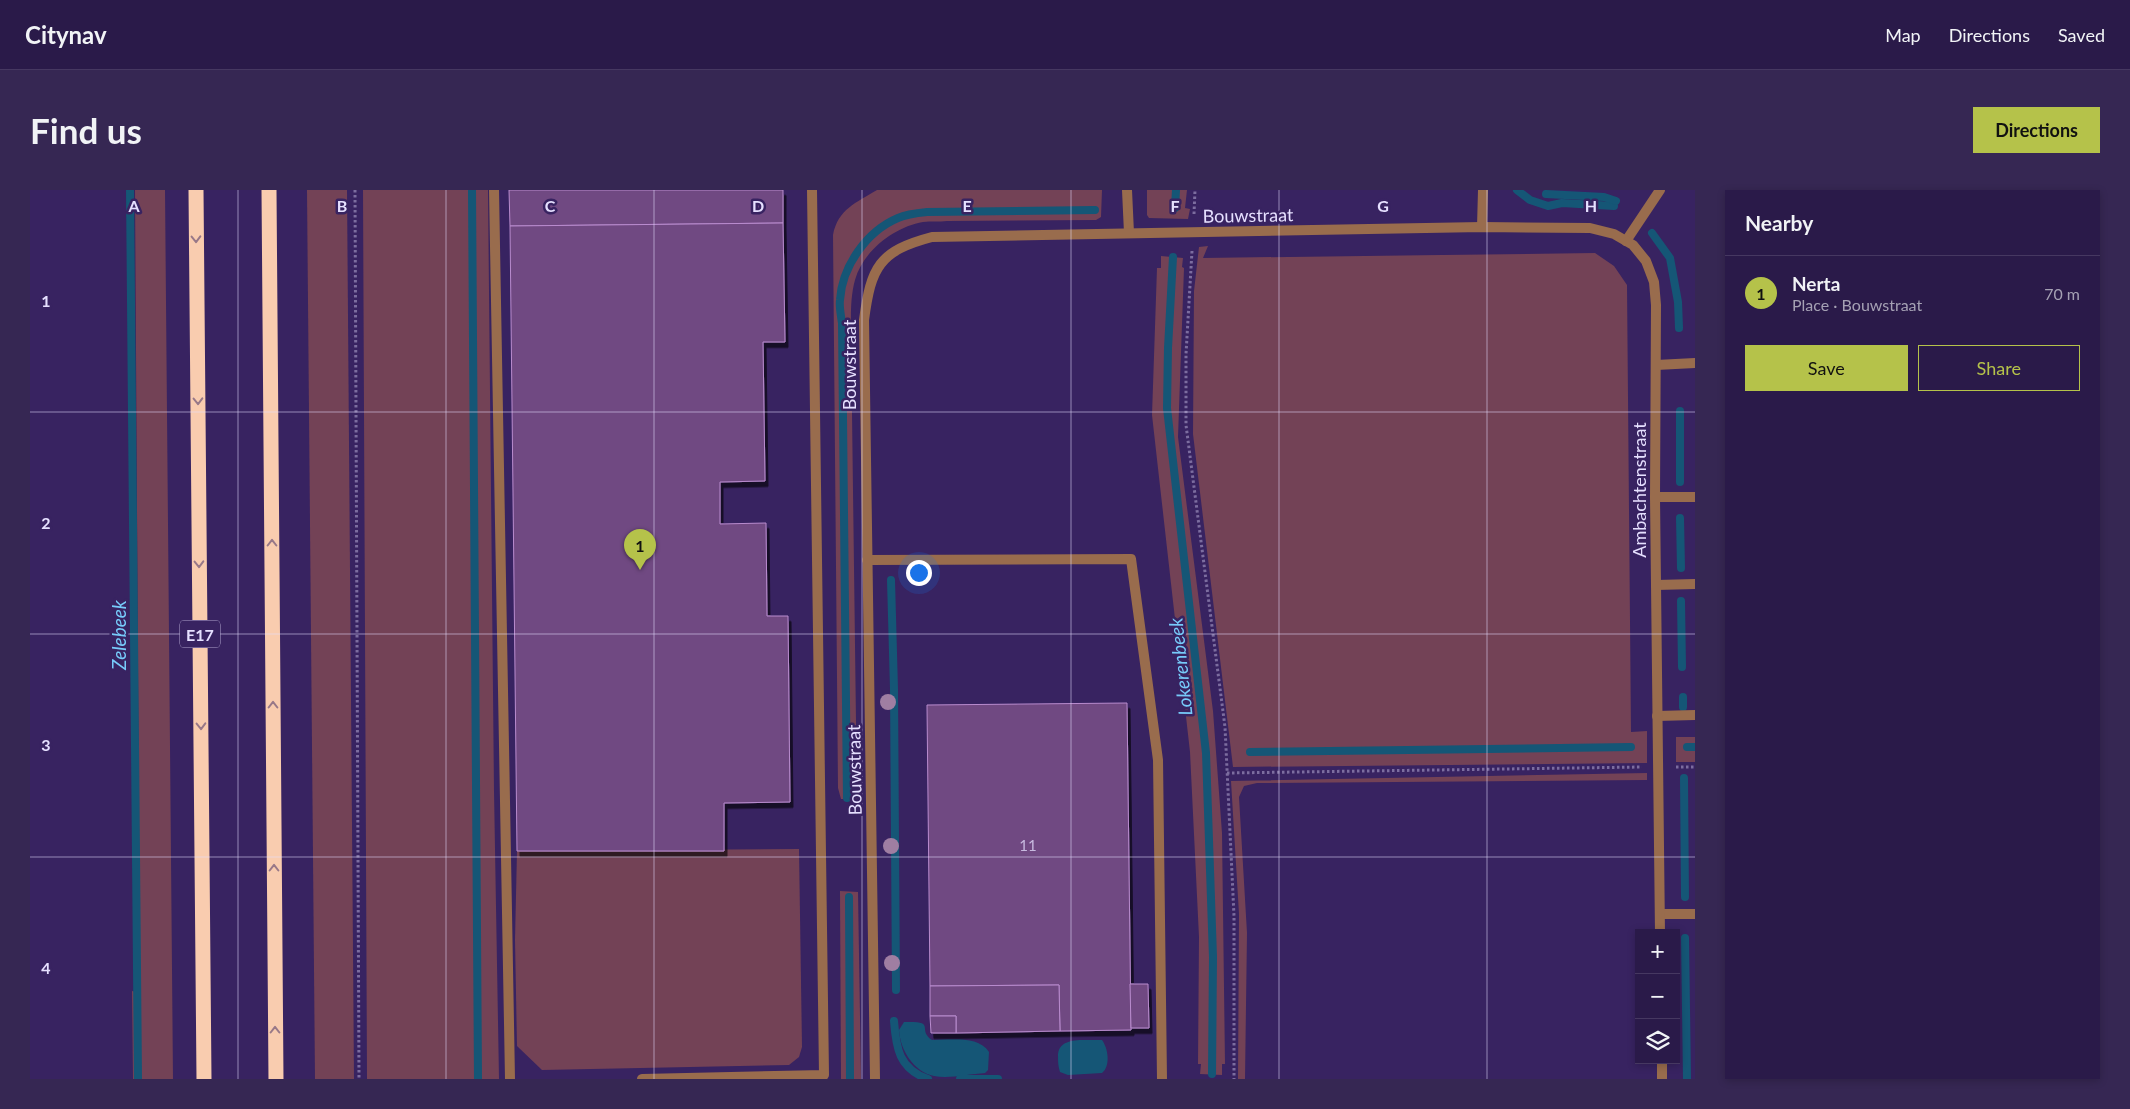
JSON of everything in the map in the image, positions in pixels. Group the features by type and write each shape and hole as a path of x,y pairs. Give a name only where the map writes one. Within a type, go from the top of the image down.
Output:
{"highway":[{"name":"E17","path":"196,190 204,1079"},
{"path":"269,190 276,1079"}],"street":[{"path":"494,190 510,1079"},
{"path":"642,1079 824,1075 812,190"},
{"path":"1127,190 1129,233"},
{"path":"1482,227 1483,190"},
{"path":"1626,240 1660,190"},
{"name":"Bouwstraat","path":"875,1079 864,320 868,289 882,261 907,244 932,237 1482,227"},
{"name":"Ambachtenstraat","path":"1482,227 1590,228 1614,234 1633,245 1646,262 1654,282 1656,305 1654,498 1660,929"},
{"path":"1656,365 1695,363"},
{"path":"1654,498 1695,497"},
{"path":"867,560 1131,559 1158,760 1162,1079"},
{"path":"1656,585 1695,584"},
{"path":"1657,716 1695,715"},
{"path":"1660,914 1695,914"},
{"path":"1662,1064 1662,1079"}],"path":[{"path":"355,190 359,1079"},
{"path":"1195,190 1186,354 1186,424 1225,727 1234,916 1234,1079"},
{"path":"1227,773 1695,767"}],"shaded area":[{"path":"135,190 165,190 173,1079 133,1079 132,991 140,993"},
{"path":"307,190 347,190 354,1079 315,1079"},
{"path":"363,190 488,190 499,1079 367,1079"},
{"path":"877,190 1102,190 1101,217 1096,220 923,222 901,229 881,242 872,250 859,269 853,287 851,314 857,799 841,799 838,788 833,235 835,226 844,213 855,203"},
{"path":"1147,190 1187,190 1185,208 1190,209 1188,219 1149,218 1147,215"},
{"path":"1208,246 1203,258 1595,253 1614,266 1627,285 1631,732 1647,731 1647,763 1233,767 1193,434 1194,291 1199,247"},
{"path":"1161,256 1183,258 1182,267 1184,268 1178,437 1213,711 1222,833 1225,1064 1222,1064 1222,1075 1200,1074 1201,1064 1198,1064 1199,937 1190,752 1152,415 1157,268 1161,268"},
{"path":"1676,737 1695,737 1695,762 1676,762"},
{"path":"1647,773 1647,780 1257,783 1244,786 1239,797 1247,933 1245,1079 1238,1079 1239,914 1231,781"},
{"path":"799,849 802,1047 799,1057 789,1065 542,1070 517,1046 515,940 517,851"},
{"path":"840,891 858,892 861,1079 841,1079"}],"water":[{"path":"904,1022 924,1024 928,1036 932,1040 955,1039 978,1043 989,1052 988,1070 985,1073 940,1077 920,1070 909,1059 902,1045 899,1030"},
{"path":"1074,1040 1102,1040 1106,1048 1108,1062 1102,1073 1068,1075 1060,1072 1058,1056 1059,1049 1063,1045"}],"building":[{"path":"509,190 783,190 783,223 510,226"},
{"path":"783,223 785,342 763,342 765,481 720,482 720,524 766,523 767,616 788,616 790,802 724,803 724,851 517,851 510,226"},
{"path":"1127,703 1131,1030 1060,1031 1059,985 930,986 927,705"},
{"path":"1130,984 1148,984 1149,1028 1131,1028"},
{"path":"1059,985 1060,1031 956,1033 956,1016 930,1016 930,986"},
{"path":"930,1016 956,1016 956,1033 931,1033"}],"waterway":[{"name":"Zelebeek","path":"130,190 138,1079"},
{"path":"472,190 478,1079"},
{"name":"Lokerenbeek","path":"1175,208 1176,190"},
{"path":"1517,190 1530,200 1548,206 1562,203 1614,206"},
{"path":"1546,194 1604,197 1616,201"},
{"path":"847,798 842,323 840,305 842,287 851,263 858,251 876,232 898,218 913,214 928,212 1095,210"},
{"path":"1652,233 1670,258 1678,302 1679,328"},
{"name":"Lokerenbeek","path":"1173,257 1167,408 1206,753 1213,957 1212,1074"},
{"path":"1680,411 1680,482"},
{"path":"1680,518 1681,568"},
{"path":"891,580 894,689 896,990"},
{"path":"1681,601 1682,667"},
{"path":"1683,697 1683,707"},
{"path":"1250,752 1631,747"},
{"path":"1687,747 1695,747"},
{"path":"1684,778 1685,897"},
{"path":"849,897 850,1079"},
{"path":"1685,938 1687,1079"},
{"path":"894,1021 898,1049 905,1063 918,1075 928,1079"},
{"path":"960,1079 998,1079"}],"place":[{"name":"Nerta","path":"640,570"}]}
